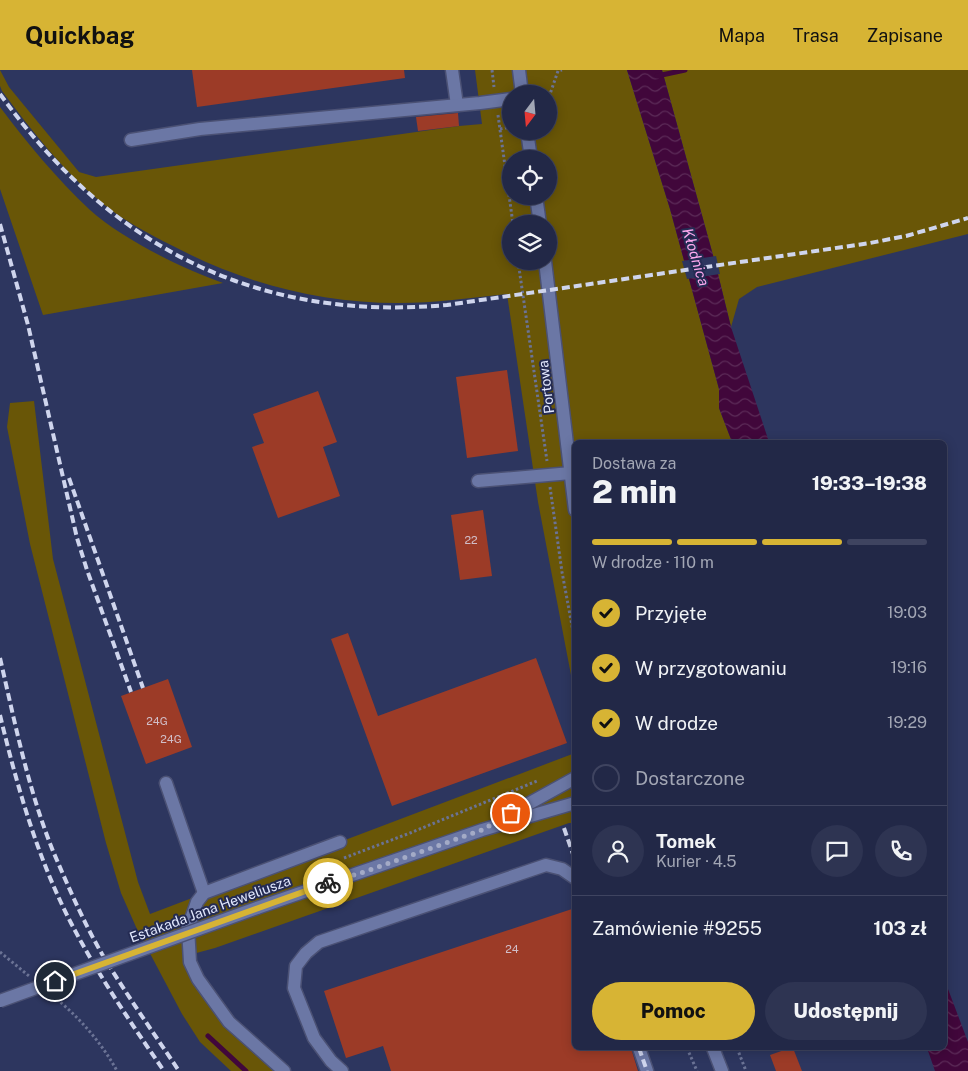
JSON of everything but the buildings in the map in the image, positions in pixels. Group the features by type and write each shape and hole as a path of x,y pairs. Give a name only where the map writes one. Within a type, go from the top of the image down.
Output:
{"street":[{"path":"452,70 457,105"},
{"path":"519,70 521,85"},
{"path":"131,140 200,129 502,100"},
{"name":"Portowa","path":"546,270 572,482"},
{"path":"478,480 571,473"},
{"path":"482,830 572,780"},
{"path":"166,783 204,893"},
{"name":"Estakada Jana Heweliusza","path":"0,1001 257,908 482,830 572,804"},
{"path":"284,1071 229,1022 198,979 190,962 188,928 197,902 204,893 340,842"},
{"path":"342,1071 331,1061 314,1038 294,988 296,966 306,953 319,942 546,865 562,868 572,876"},
{"path":"640,1050 647,1071"},
{"path":"714,1050 722,1071"}],"path":[{"path":"492,70 512,215"},
{"path":"553,85 558,71 562,70"},
{"path":"519,270 562,572 572,626"},
{"path":"336,861 537,781"},
{"path":"0,952 36,982"},
{"path":"51,994 66,1006 107,1054 117,1071"},
{"path":"689,1050 697,1071"},
{"path":"738,1050 746,1071"}],"shaded area":[{"path":"0,70 9,87 79,172 96,177 482,124 475,70 627,70 670,209 719,389 719,408 731,440 572,440 572,680 538,502 507,294 425,302 369,302 311,295 227,271 146,232 102,203 74,178 13,106 0,86"},
{"path":"662,70 968,70 968,234 757,287 739,299 731,327"},
{"path":"0,107 54,173 103,221 154,252 190,270 223,283 43,315 0,189"},
{"path":"34,401 53,559 138,882 150,914 572,754 572,823 215,948 189,955 233,1022 289,1071 231,1071 200,1042 182,1014 136,927 121,893 106,843 30,544 7,427 10,403"}],"water":[{"name":"Kłodnica","path":"627,70 662,70 731,327 768,440 731,440 719,408 719,389 670,209"},
{"path":"947,986 968,1042 968,1071 935,1071 928,1050 947,1050"}],"pier":[{"path":"716,256 720,274 687,279 682,261"}],"waterway":[{"path":"657,76 685,70"},
{"path":"208,1036 246,1071"}],"railway":[{"path":"0,94 43,148 90,194 140,233 194,264 251,286 313,301 378,307 447,305 870,243 906,236 968,218"},
{"path":"0,224 28,325 77,538 131,692"},
{"path":"69,478 143,688"},
{"path":"0,658 29,780 53,851 82,916 102,954 179,1071"},
{"path":"0,715 29,821 59,898 81,942 104,980 164,1071"},
{"path":"564,828 572,851"},
{"path":"640,1050 647,1071"}],"way so far":[{"path":"328,883 482,830 511,813"}],"route":[{"path":"55,981 309,888 328,883"}]}
